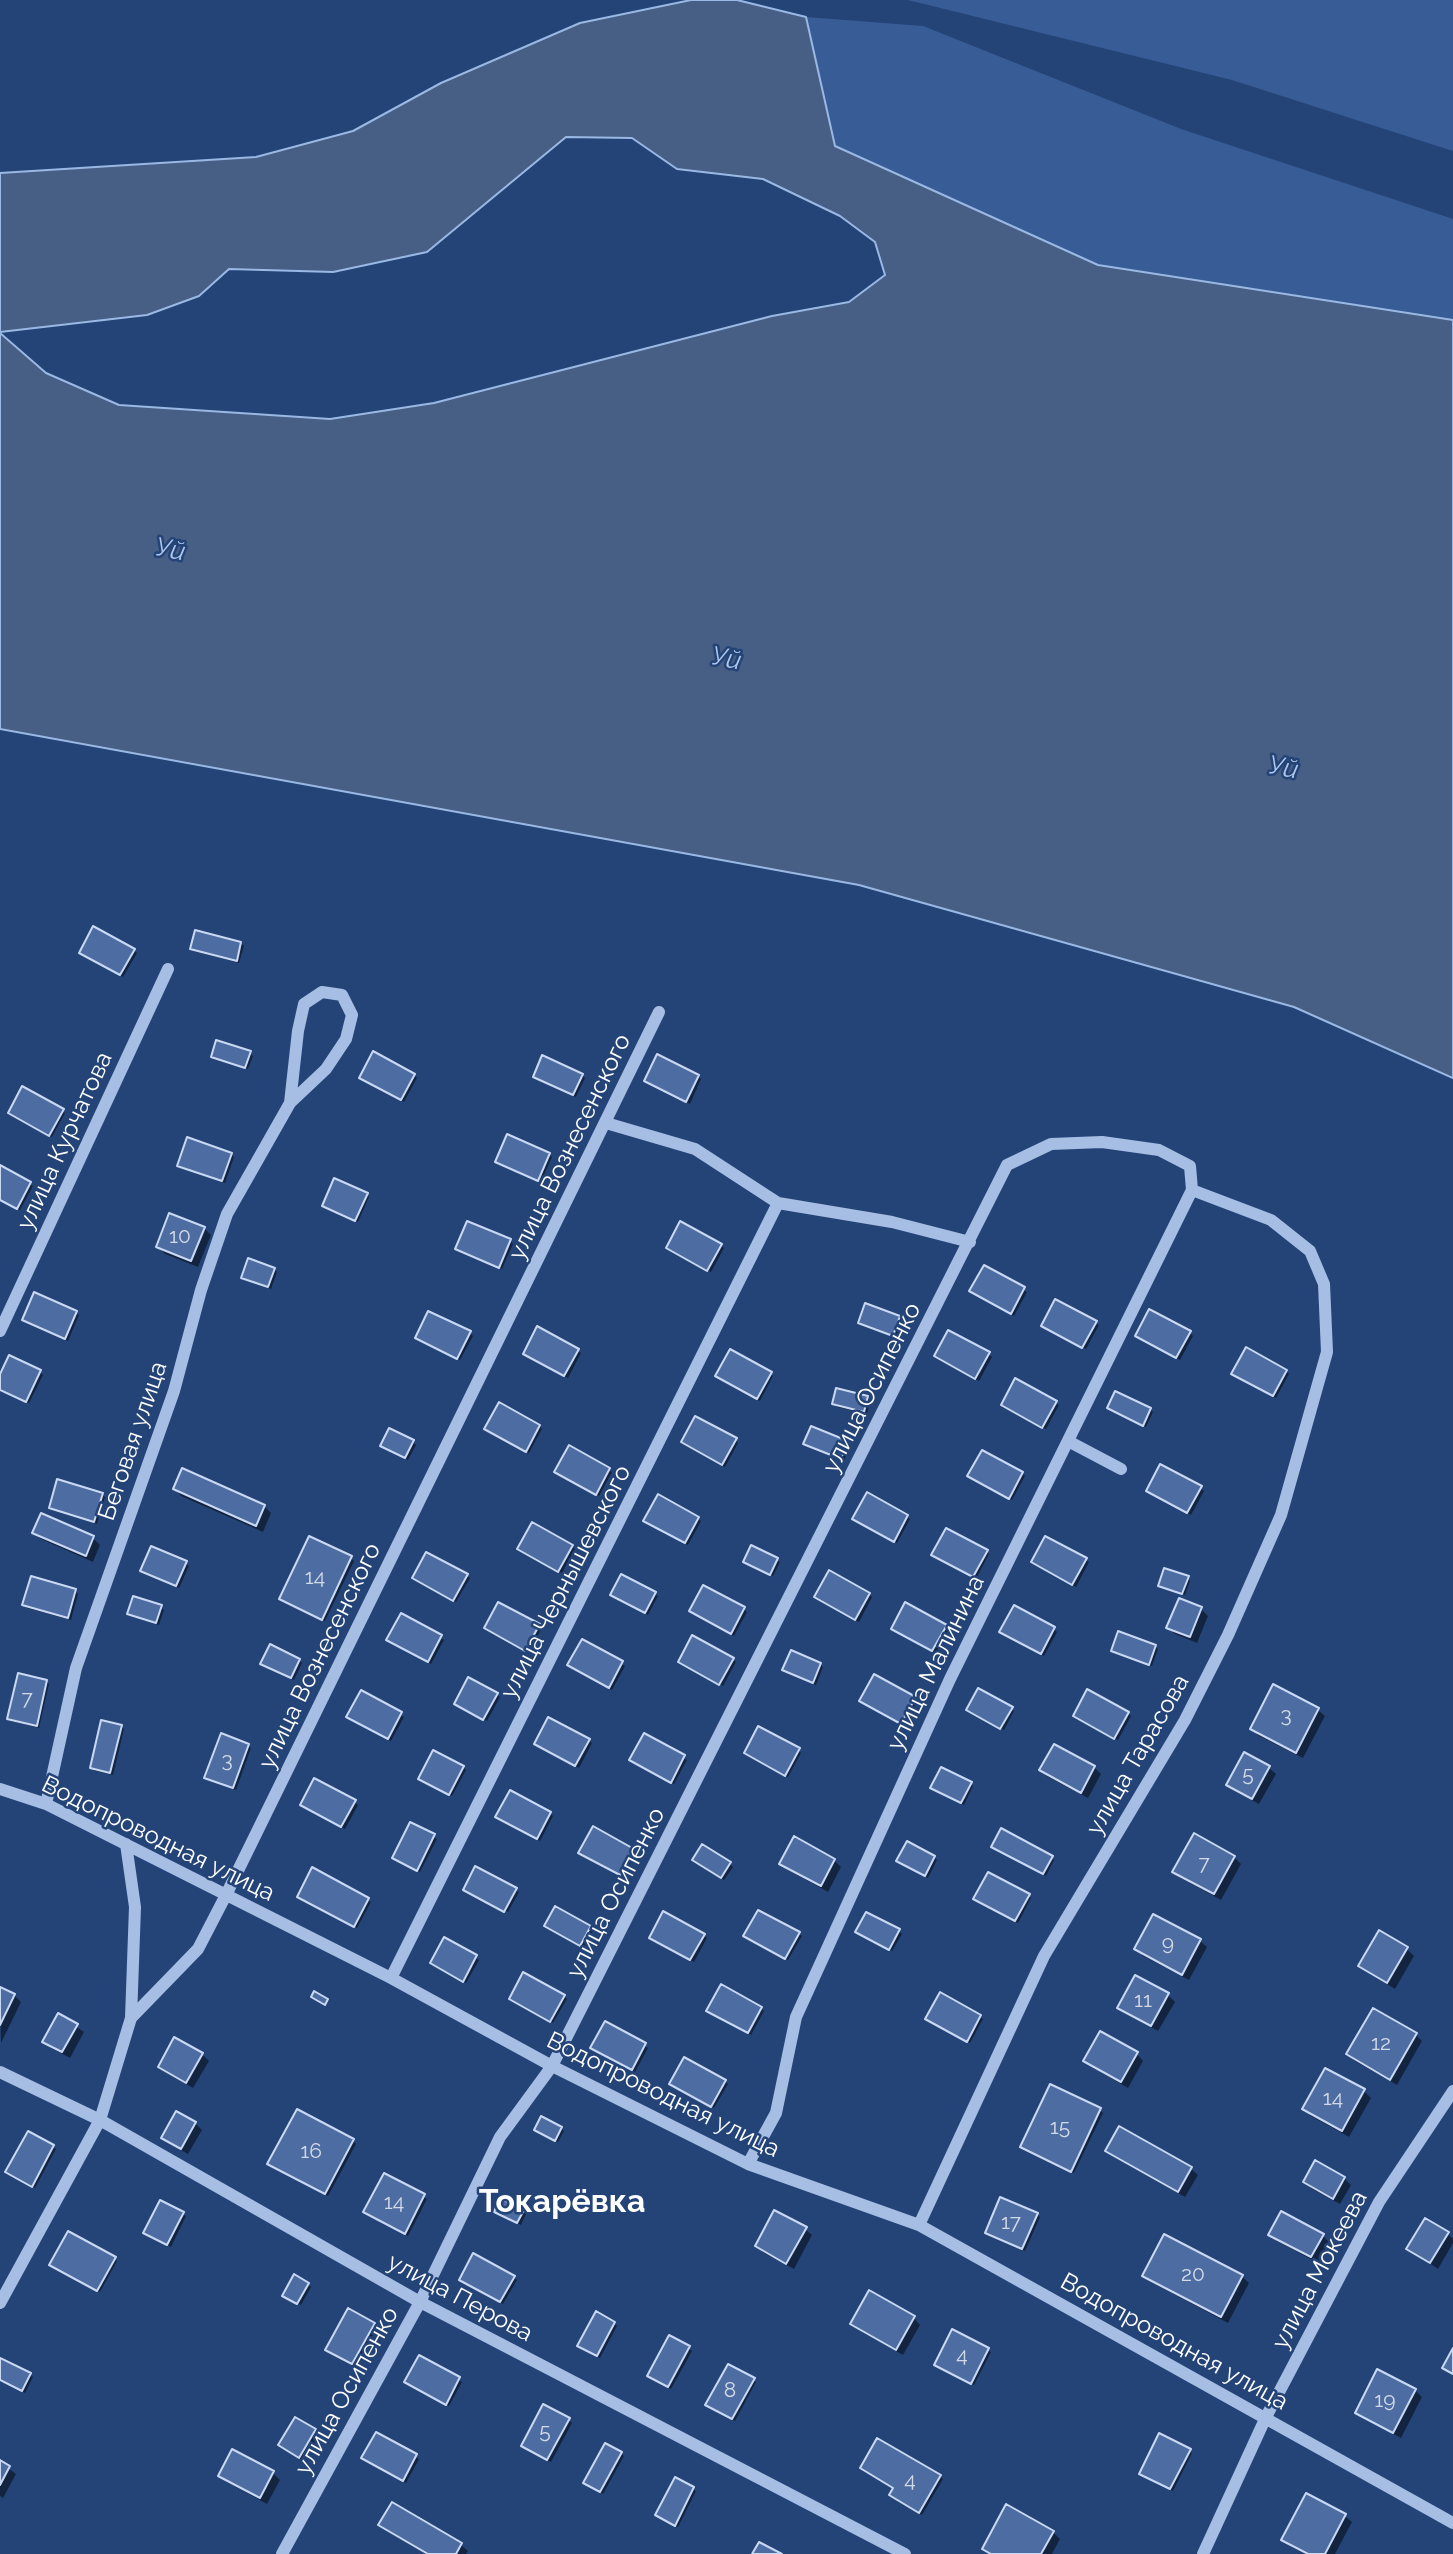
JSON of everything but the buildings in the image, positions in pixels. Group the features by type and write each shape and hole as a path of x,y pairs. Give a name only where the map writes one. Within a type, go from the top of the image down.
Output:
{"street":[{"name":"улица Курчатова","path":"0,1331 168,969"},
{"path":"322,992 342,995 352,1015 345,1039 326,1069 290,1103 298,1031 304,1004 322,992"},
{"name":"улица Вознесенского","path":"0,2303 100,2120 131,2018 198,1949 226,1895 659,1012"},
{"name":"Беговая улица","path":"46,1804 76,1668 174,1391 201,1290 227,1214 290,1103"},
{"path":"606,1123 695,1149 778,1203 892,1222 970,1242"},
{"name":"улица Осипенко","path":"282,2554 420,2302 500,2137 552,2066 1007,1165 1051,1144 1102,1142 1159,1150 1190,1166 1192,1190"},
{"name":"улица Тарасова","path":"919,2225 1045,1956 1185,1720 1228,1635 1281,1515 1327,1352 1324,1284 1310,1251 1271,1220 1192,1190"},
{"name":"улица Малинина","path":"748,2164 776,2113 796,2017 950,1679 1192,1190"},
{"name":"улица Чернышевского","path":"391,1978 778,1203"},
{"path":"1068,1441 1121,1469"},
{"name":"Водопроводная улица","path":"0,1789 46,1804 126,1844 391,1978 552,2066 748,2164 919,2225 1453,2524"},
{"path":"126,1844 135,1907 131,2018"},
{"name":"улица Перова","path":"0,2072 100,2120 420,2302 905,2554"},
{"name":"улица Мокеева","path":"1203,2554 1266,2417 1379,2202 1453,2091"}],"shaded area":[{"path":"908,0 1453,0 1453,151 1232,80"},
{"path":"806,17 923,26 1181,129 1453,219 1453,320 1098,265 835,146"}],"water":[{"name":"Уй","path":"691,0 737,0 806,17 835,146 1098,265 1453,320 1453,1078 1294,1007 859,885 0,729 0,333 46,373 119,405 330,419 434,403 772,316 849,302 885,275 875,242 840,216 763,179 677,169 632,138 566,137 427,252 333,272 229,269 199,296 147,315 0,332 0,173 256,157 353,131 441,83 580,23"}],"district":[{"name":"Токарёвка","path":"562,2202"}]}
